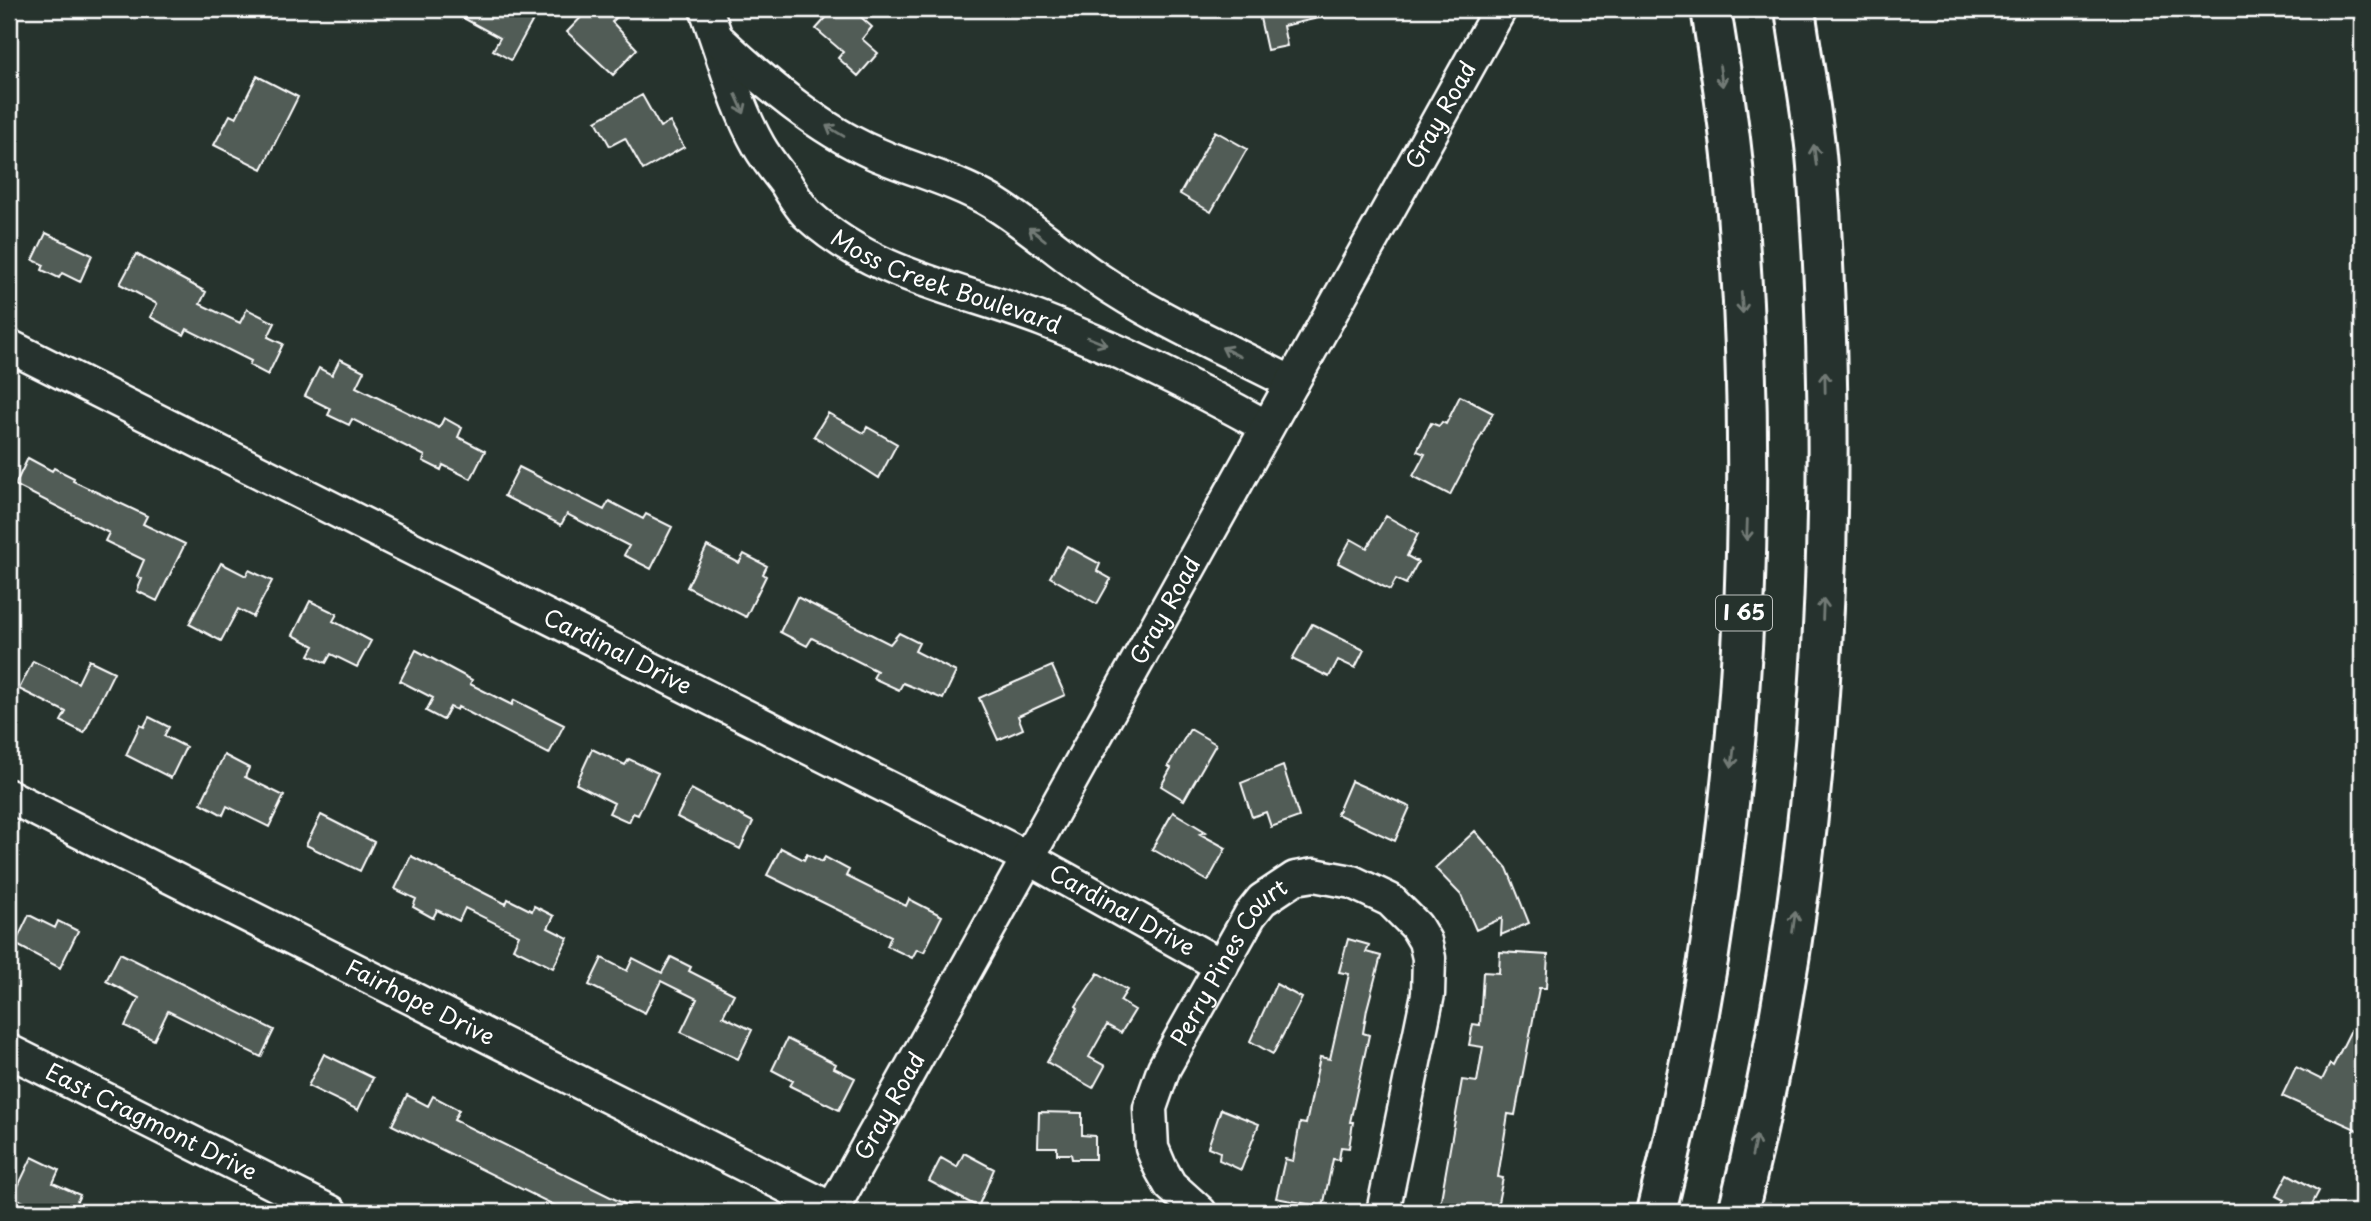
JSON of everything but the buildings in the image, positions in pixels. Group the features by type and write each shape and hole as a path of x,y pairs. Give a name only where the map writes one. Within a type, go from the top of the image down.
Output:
{"highway":[{"name":"I 65","path":"1656,1212 1677,1128 1705,975 1728,808 1743,663 1748,498 1744,324 1733,164 1712,9"},
{"path":"1738,1212 1785,989 1808,824 1820,678 1827,511 1825,339 1817,163 1795,9"}],"street":[{"name":"Moss Creek Boulevard","path":"706,9 719,40 733,89 759,146 807,214 854,250 887,268 983,299 1105,344 1201,390 1267,427"},
{"name":"Gray Road","path":"832,1211 1500,9"},
{"name":"Moss Creek Boulevard","path":"719,40 748,67 830,128 873,152 953,182 991,202 1096,278 1134,301 1292,383"},
{"name":"Cardinal Drive","path":"9,346 1028,858 1222,965"},
{"name":"Fairhope Drive","path":"9,796 832,1211"},
{"name":"Perry Pines Court","path":"1200,1212 1170,1185 1153,1147 1150,1108 1164,1068 1250,915 1262,900 1295,878 1334,876 1352,881 1390,900 1416,926 1429,958 1428,994 1383,1212"},
{"name":"East Cragmont Drive","path":"9,1051 331,1212"}]}
